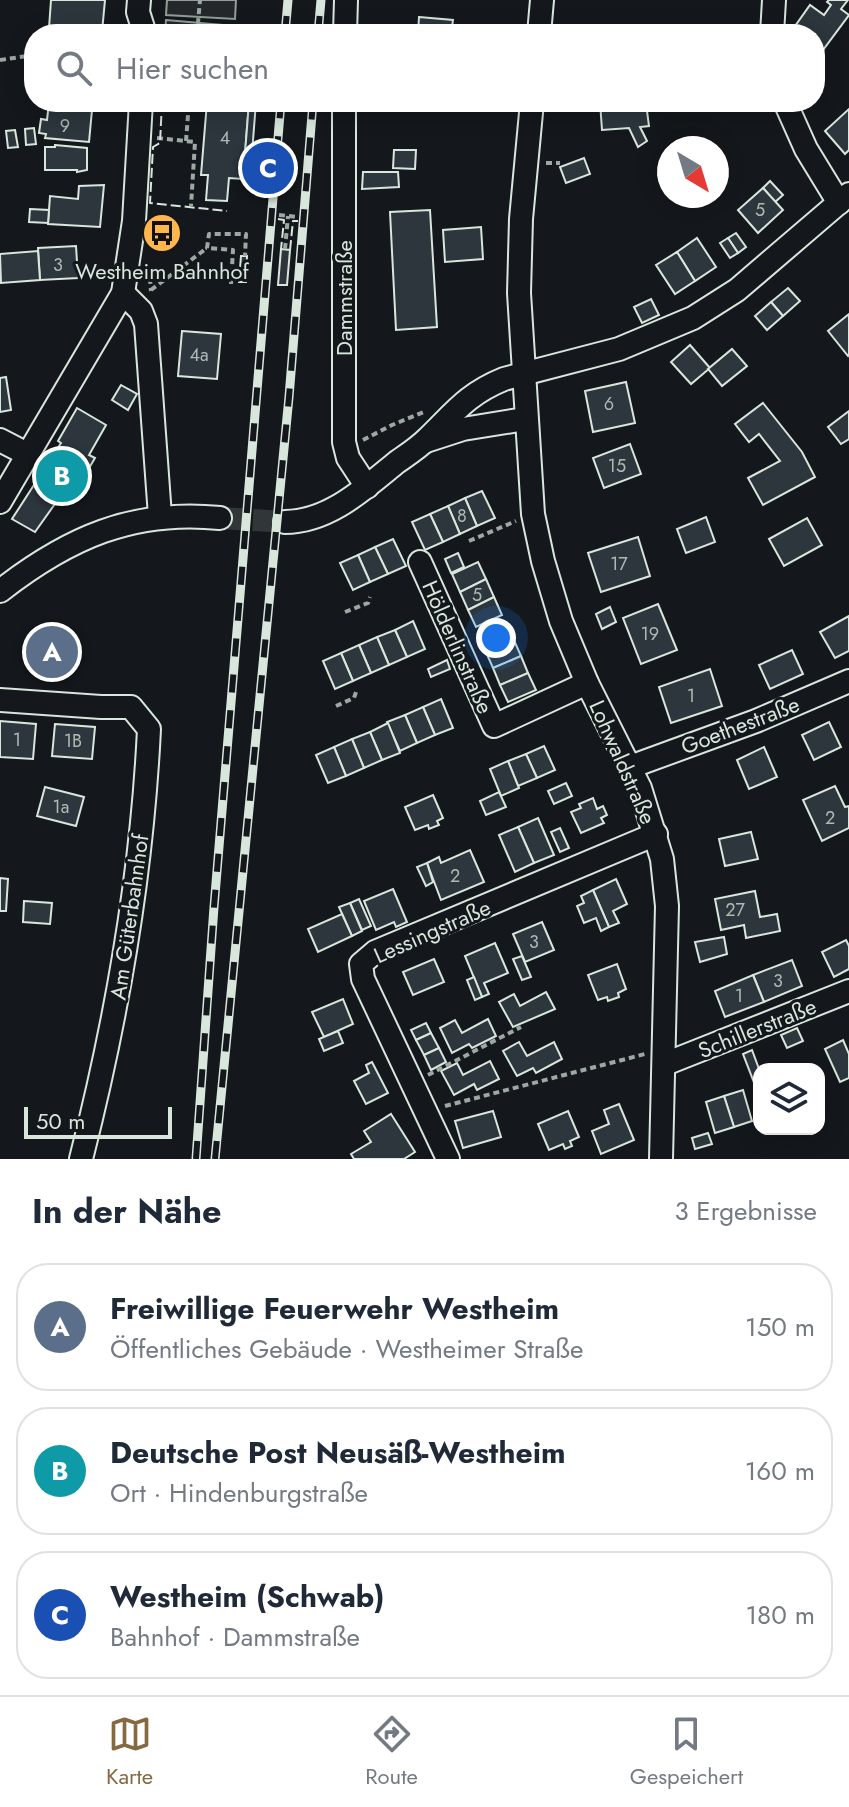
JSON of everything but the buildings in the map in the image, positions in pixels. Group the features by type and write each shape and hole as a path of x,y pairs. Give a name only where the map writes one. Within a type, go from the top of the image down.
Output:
{"street":[{"path":"139,0 142,24"},
{"path":"345,24 346,0"},
{"path":"540,24 542,0"},
{"path":"773,24 774,0"},
{"path":"0,502 123,293 134,221 140,112"},
{"name":"Dammstraße","path":"344,112 345,450"},
{"name":"Lohwaldstraße","path":"531,112 519,257 522,374 533,514 551,591 587,683 630,767 656,834 663,868 667,906 661,1159"},
{"path":"285,522 310,519 351,499 426,441 472,395 504,379 619,349 686,322 737,290 844,198 806,149 789,112"},
{"path":"123,293 141,311 146,324 160,516"},
{"path":"426,441 463,429 525,419"},
{"path":"0,440 27,454"},
{"path":"345,450 367,487"},
{"path":"0,591 36,563 71,543 108,528 160,516 220,518"},
{"name":"Hölderlinstraße","path":"420,562 494,726 587,683"},
{"name":"Goethestraße","path":"630,767 756,721 849,681"},
{"name":"Am Güterbahnhof","path":"0,700 131,707 149,729 146,788 117,1009 81,1159"},
{"name":"Lessingstraße","path":"448,1159 363,979 361,964 375,952 656,834"},
{"name":"Schillerstraße","path":"665,1058 849,991"}],"path":[{"path":"198,24 200,0"},
{"path":"0,60 24,56"},
{"path":"186,141 188,112"},
{"path":"160,138 195,142 191,206"},
{"path":"279,215 298,217"},
{"path":"285,249 288,216"},
{"path":"207,248 209,234 246,234 245,256"},
{"path":"151,290 207,248 233,250 231,284"},
{"path":"345,450 428,410"},
{"path":"469,541 533,514"},
{"path":"345,612 368,603 370,597"},
{"path":"336,706 354,698 356,692"},
{"path":"412,1083 521,1027"},
{"path":"427,1111 626,1057 665,1058"}],"shaded area":[{"path":"167,0 236,0 235,19 166,15"},
{"path":"166,20 211,24 166,24"}],"tunnel":[{"path":"220,518 285,522"}],"railway":[{"path":"286,24 288,0"},
{"path":"319,24 321,0"},
{"path":"196,1159 280,112"},
{"path":"215,1159 289,397 312,112"}],"fence":[{"path":"162,112 160,143 153,147 150,203 227,211"},
{"path":"278,219 284,220 281,249"},
{"path":"290,250 293,221 298,221"}],"place":[{"name":"Westheim (Schwab)","path":"268,168"},
{"name":"Westheim Bahnhof","path":"162,233"},
{"name":"Deutsche Post Neusäß-Westheim","path":"62,476"},
{"name":"Freiwillige Feuerwehr Westheim","path":"52,652"}]}
